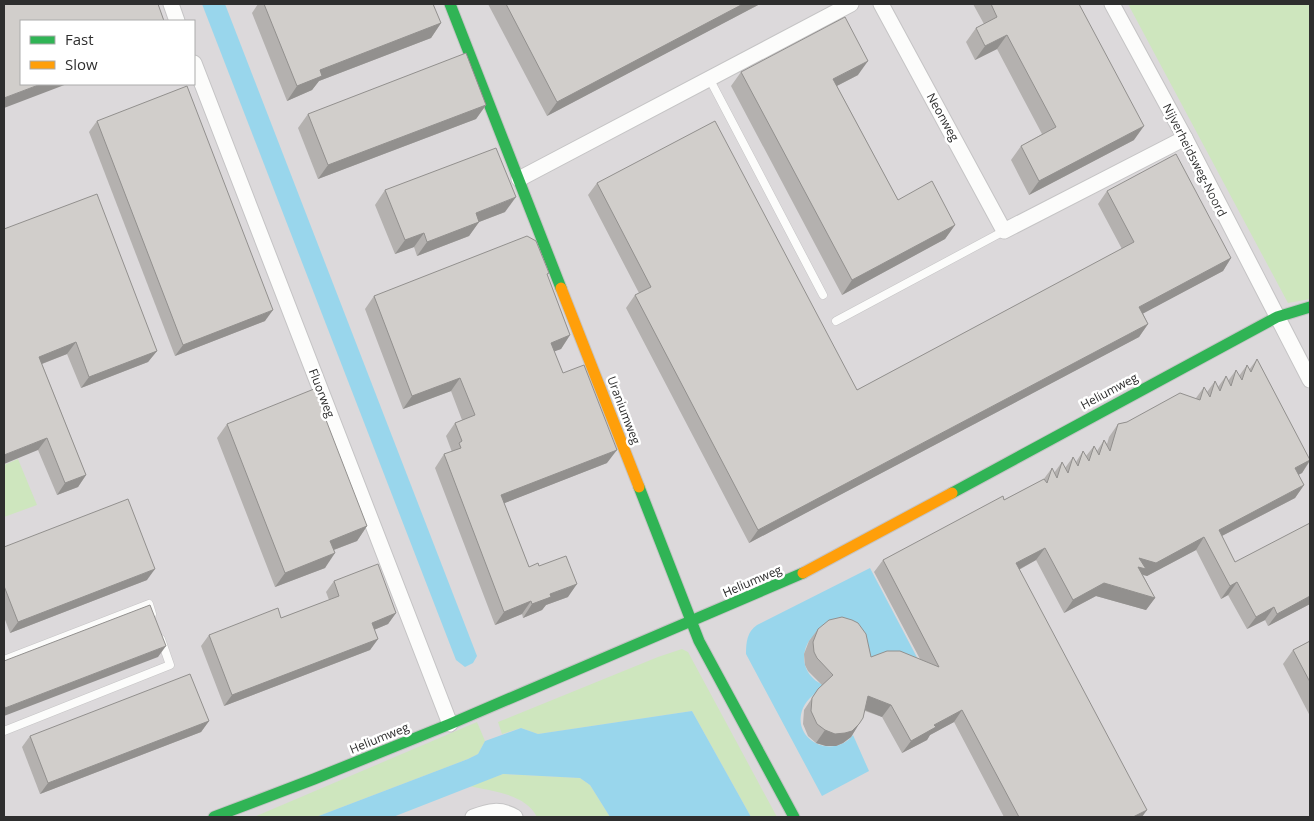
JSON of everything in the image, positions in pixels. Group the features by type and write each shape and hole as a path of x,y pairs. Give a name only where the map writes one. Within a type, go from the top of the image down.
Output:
{"street":[{"path":"170,4 177,20"},
{"name":"Uraniumweg","path":"450,4 699,641 794,817"},
{"path":"519,179 851,4"},
{"name":"Neonweg","path":"881,4 1004,231"},
{"name":"Nijverheidsweg-Noord","path":"1112,4 1185,138 1310,380"},
{"name":"Fluorweg","path":"195,67 450,724"},
{"path":"1004,231 1185,138"},
{"path":"1277,317 1310,308"},
{"name":"Heliumweg","path":"214,817 450,724 792,579 1277,317"},
{"path":"473,817 487,812 506,811 515,817"}],"lane":[{"path":"710,78 823,296"},
{"path":"836,320 1004,231"},
{"path":"4,660 149,604 155,622"},
{"path":"4,731 170,665 158,630"}],"shaded area":[{"path":"4,4 1310,4 1310,817 4,817"}],"green space":[{"path":"1128,4 1309,4 1310,299 1288,303"},
{"path":"18,459 37,505 4,517 4,465"},
{"path":"682,649 688,652 777,817 751,817 692,711 538,734 521,728 502,734 498,722"},
{"path":"477,722 485,741 478,754 468,759 316,817 254,817"},
{"path":"503,774 580,778 590,785 610,817 537,817 532,809 517,798 469,786"}],"water":[{"path":"202,4 225,4 477,656 473,663 465,667 456,660"},
{"path":"870,568 922,667 884,662 811,638 805,652 805,665 812,677 824,685 803,708 802,729 815,743 825,746 844,743 853,735 869,771 822,796 746,654 747,641 749,634 757,625"},
{"path":"692,711 751,817 610,817 590,785 580,778 503,774 393,817 316,817 468,759 478,754 485,741 521,728 538,734"}],"building":[{"path":"4,4 158,4 164,20 20,20 20,85 38,85 4,98"},
{"path":"264,4 433,4 441,23 320,70 322,76 297,86"},
{"path":"506,4 743,4 557,102"},
{"path":"991,4 1079,4 1144,126 1039,181 1021,146 1056,127 1007,35 985,46 976,28 997,17"},
{"path":"845,17 868,61 833,79 898,200 932,181 955,225 852,280 741,72"},
{"path":"466,53 486,105 328,165 308,114"},
{"path":"187,86 273,310 183,345 97,121"},
{"path":"715,121 857,390 1134,242 1107,191 1176,154 1231,258 1139,307 1148,324 758,530 635,295 651,287 597,183"},
{"path":"496,148 516,197 476,213 479,222 427,242 424,233 405,240 385,190"},
{"path":"97,194 157,351 89,377 76,342 39,357 86,475 65,483 47,438 4,455 4,229"},
{"path":"527,236 536,241 570,335 551,343 563,373 584,365 617,450 501,495 529,567 538,563 539,566 566,556 577,584 550,594 551,597 532,604 531,601 504,612 444,454 461,448 459,443 462,441 455,423 475,415 460,378 412,396 374,296"},
{"path":"1257,359 1310,460 1295,468 1304,485 1219,530 1235,562 1310,523 1310,596 1277,614 1274,607 1256,617 1237,582 1230,586 1204,537 1156,563 1139,558 1146,569 1138,567 1155,598 1104,583 1073,600 1045,548 1016,563 1147,810 1133,817 1019,817 962,710 934,725 936,727 911,741 891,705 868,696 863,718 852,731 835,734 817,724 811,711 812,698 818,689 833,675 817,658 813,642 818,629 829,620 842,617 858,623 866,634 871,657 887,651 900,651 939,667 883,560 1003,496 1004,500 1044,479 1047,483 1052,468 1057,478 1062,462 1068,473 1073,457 1078,466 1083,451 1089,461 1094,446 1099,455 1104,440 1110,451 1118,424 1127,422 1180,393 1200,400 1204,387 1210,397 1215,381 1220,391 1226,376 1231,386 1236,370 1242,380 1247,365 1251,372"},
{"path":"314,389 367,526 330,541 335,553 285,573 227,424"},
{"path":"128,499 155,569 18,622 4,586 4,547"},
{"path":"378,564 396,613 372,623 378,639 232,695 209,635 278,608 281,618 339,596 334,581"},
{"path":"150,605 166,646 5,708 4,661"},
{"path":"1310,641 1310,682 1293,650"},
{"path":"190,674 209,721 48,783 30,736"}],"traffic: fast":[{"path":"450,4 561,288"},
{"path":"952,493 1277,317 1310,307"},
{"path":"639,487 699,641 794,817"},
{"path":"214,817 450,724 803,573"}],"traffic: slow":[{"path":"561,288 639,487"},
{"path":"803,573 952,493"}]}
